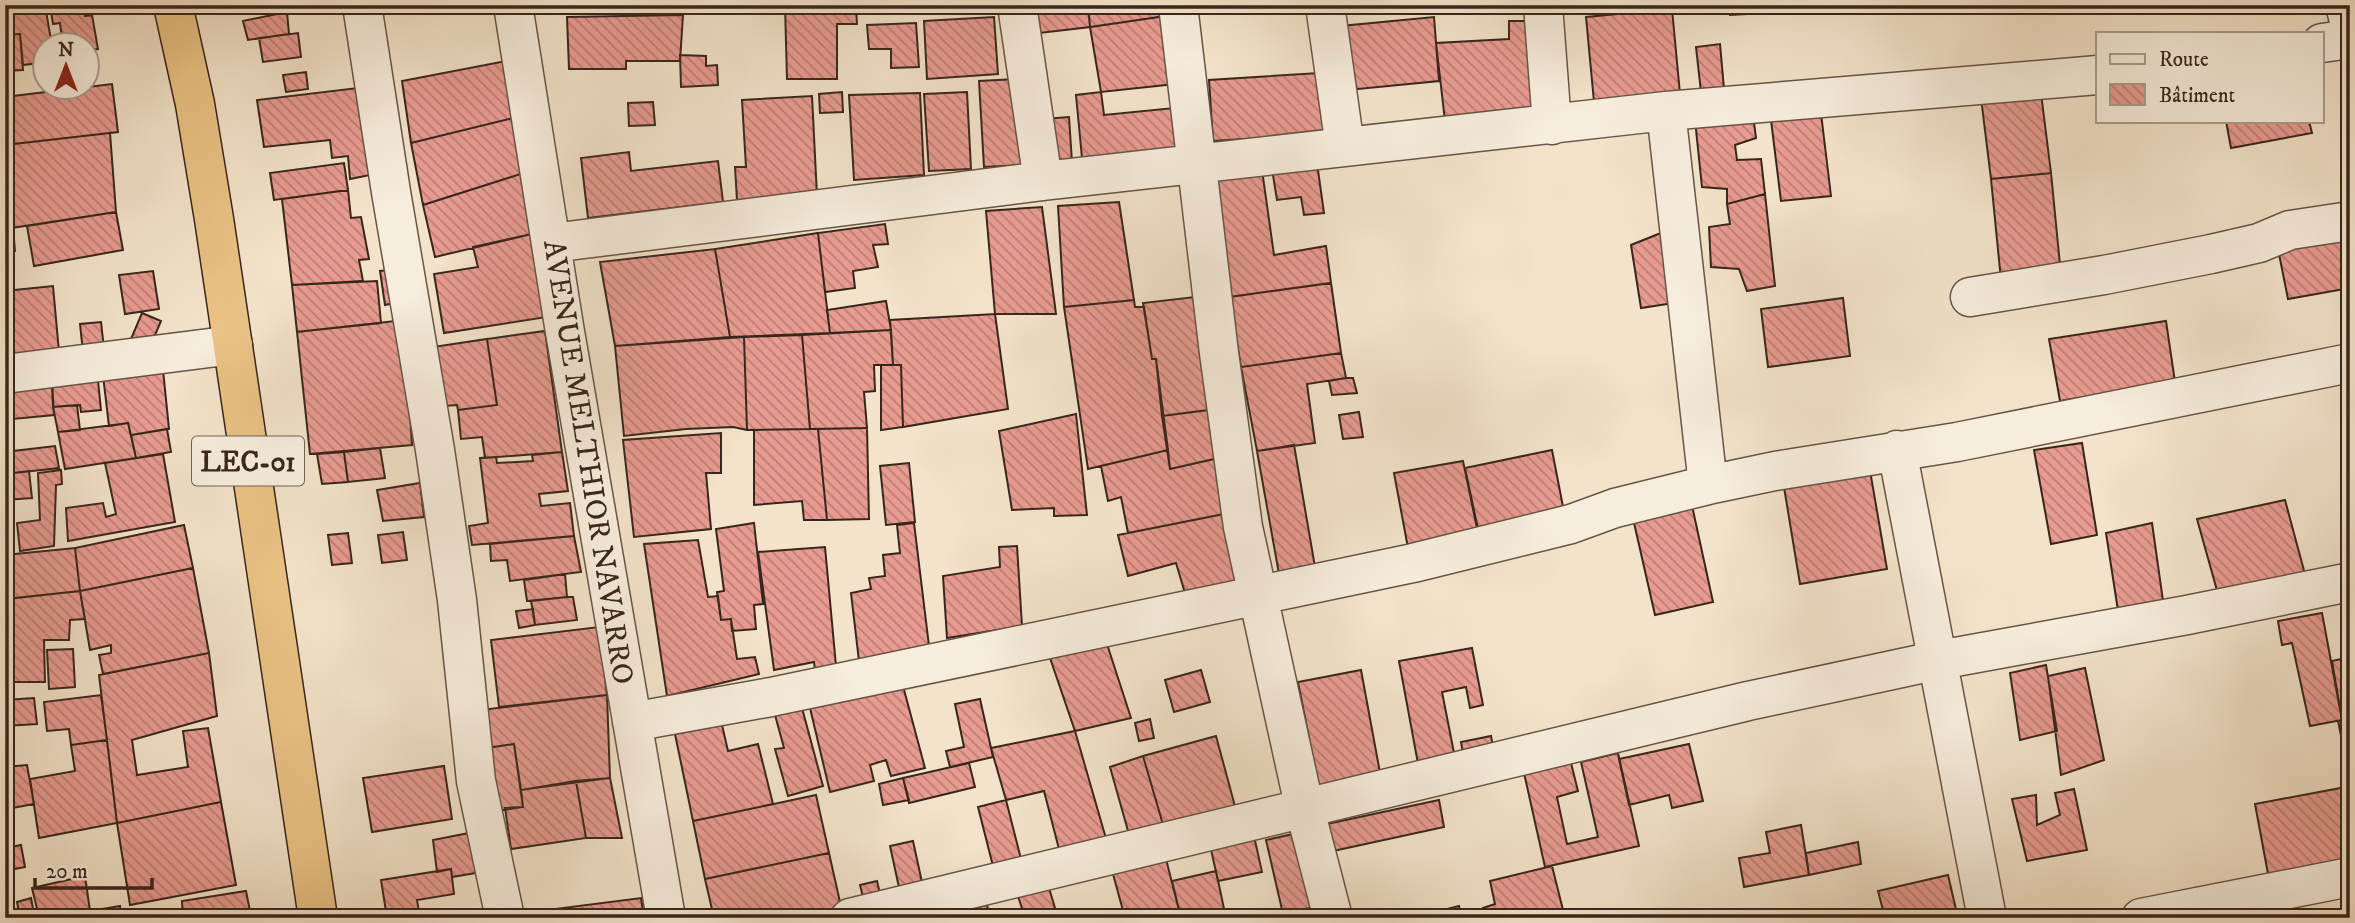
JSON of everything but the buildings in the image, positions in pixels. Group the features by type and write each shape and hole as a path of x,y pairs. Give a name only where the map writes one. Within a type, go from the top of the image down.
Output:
{"highway":[{"name":"LEC-01","path":"173,5 195,104 318,918"}],"street":[{"path":"362,5 435,450 457,600 476,781 505,918"},
{"name":"AVENUE MELTHIOR NAVARRO","path":"513,5 564,326 666,918"},
{"path":"1017,5 1043,181"},
{"path":"1178,5 1243,527 1305,810 1333,918"},
{"path":"1325,5 1345,147"},
{"path":"1543,5 1552,125"},
{"path":"2345,5 2350,24"},
{"path":"2324,43 2350,39"},
{"path":"552,243 1043,181 1666,111 2096,75"},
{"path":"1666,111 1708,485"},
{"path":"1970,297 2211,254 2259,243 2290,230 2350,220"},
{"path":"5,374 233,345"},
{"path":"632,722 771,696 1413,563 1571,524 1615,509 1708,485 1775,471 1957,442 2350,363"},
{"path":"1897,450 1987,918"},
{"path":"850,918 1735,704 1939,660 2350,582"},
{"path":"2141,918 2350,877"}]}
